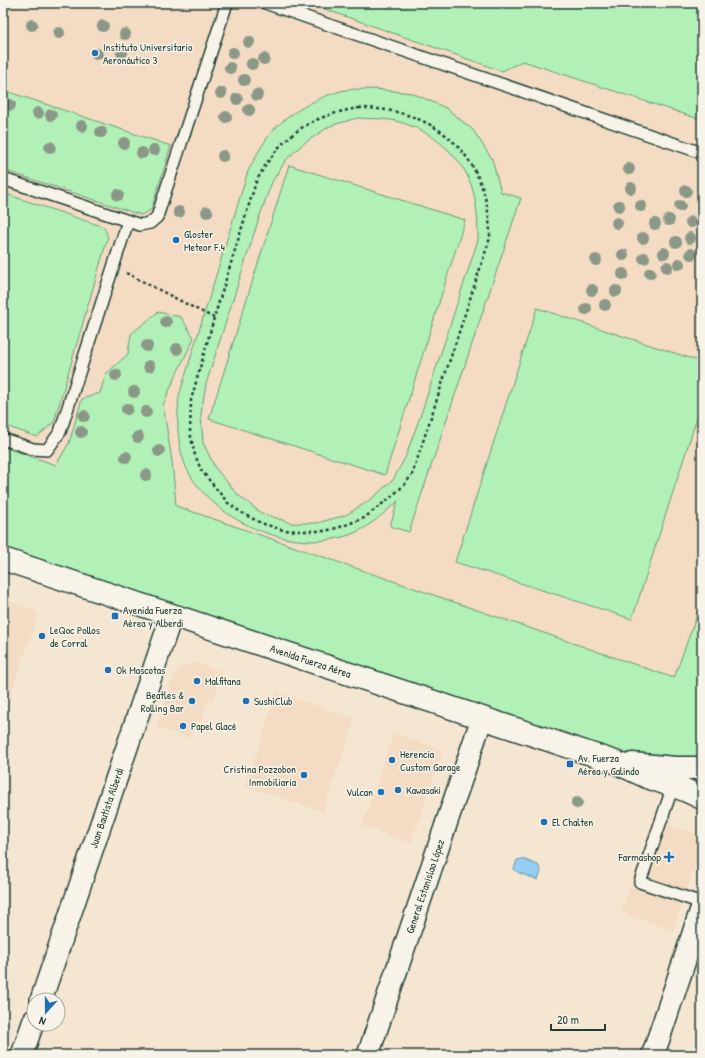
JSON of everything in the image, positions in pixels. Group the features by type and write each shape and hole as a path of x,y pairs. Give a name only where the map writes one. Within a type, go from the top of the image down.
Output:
{"main road":[{"name":"Avenida Fuerza Aérea","path":"3,559 617,763 647,777 702,798"},
{"name":"Avenida Fuerza Aérea","path":"617,763 646,764 675,768 702,768"},
{"path":"653,1055 702,908"}],"street":[{"name":"Juan Bautista Alberdi","path":"44,992 172,615"},
{"name":"General Estanislao López","path":"368,1055 482,718"},
{"path":"22,1055 30,1032"}],"lane":[{"path":"3,179 128,221 140,224 150,223 157,217 227,3"},
{"path":"265,3 702,152"},
{"path":"3,439 33,449 47,450 60,432 128,221"},
{"path":"673,786 640,882 702,903"}],"path":[{"path":"359,108 378,108 397,111 415,117 432,126 461,150 472,165 481,182 487,201 490,219 490,238 412,475 392,497 364,518 325,531 283,530 261,524 242,514 228,503 205,476 194,452 190,432 191,400 214,318 256,182 265,165 276,150 289,137 305,125 322,117 359,108"},
{"path":"113,267 214,318"}],"shaded area":[{"path":"3,3 702,3 702,682 696,698 3,460"},
{"path":"3,599 39,612 8,702 3,701"},
{"path":"194,662 223,672 213,701 208,700 201,722 196,721 190,738 156,727 174,674 179,669"},
{"path":"277,692 355,719 323,812 245,786"},
{"name":"Kawasaki","path":"394,733 443,750 411,843 362,826"},
{"path":"654,819 695,834 701,847 673,931 621,912"}],"green space":[{"path":"307,3 702,3 702,120 523,61 502,71"},
{"path":"375,89 412,93 446,108 473,130 492,159 501,192 521,198 409,532 390,526 398,501 372,523 354,533 332,539 308,541 284,538 260,531 238,520 218,506 201,490 188,471 181,453 178,434 179,396 248,171 258,152 276,127 312,102 345,90","holes":["357,118 391,120 415,127 436,140 455,157 462,166 471,184 475,200 478,240 421,414 405,458 393,480 370,500 346,515 317,523 291,523 261,513 238,495 216,469 203,443 201,414 206,384 272,182 286,160 303,144 330,126"]},
{"path":"3,90 171,146 151,210 141,215 3,170"},
{"path":"289,165 465,220 385,475 209,419"},
{"path":"3,193 104,227 108,237 54,422 37,437 3,425"},
{"path":"537,308 702,362 702,402 632,619 455,562"},
{"path":"158,312 181,317 194,338 163,405 172,461 176,506 674,678 702,601 702,764 673,762 627,754 586,742 3,549 3,447 56,465 69,443 82,399 100,393 106,374 128,354 131,334"}],"water":[{"path":"522,859 538,865 541,871 538,880 519,873 514,869 517,860"}],"place":[{"name":"Instituto Universitario Aeronáutico 3","path":"95,53"},
{"name":"Gloster Meteor F.4","path":"176,240"},
{"name":"Avenida Fuerza Aérea y Alberdi","path":"115,616"},
{"name":"LeQoc Pollos de Corral","path":"42,636"},
{"name":"Ok Mascotas","path":"108,670"},
{"name":"Malfitana","path":"197,681"},
{"name":"Beatles & Rolling Bar","path":"192,701"},
{"name":"SushiClub","path":"246,701"},
{"name":"Papel Glacé","path":"183,726"},
{"name":"Herencia Custom Garage","path":"392,760"},
{"name":"Av. Fuerza Aérea y Galindo","path":"570,764"},
{"name":"Cristina Pozzobon Inmobiliaria","path":"304,775"},
{"name":"Kawasaki","path":"398,790"},
{"name":"Vulcan","path":"381,792"},
{"name":"El Chalten","path":"544,822"},
{"name":"Farmashop","path":"669,857"}]}
